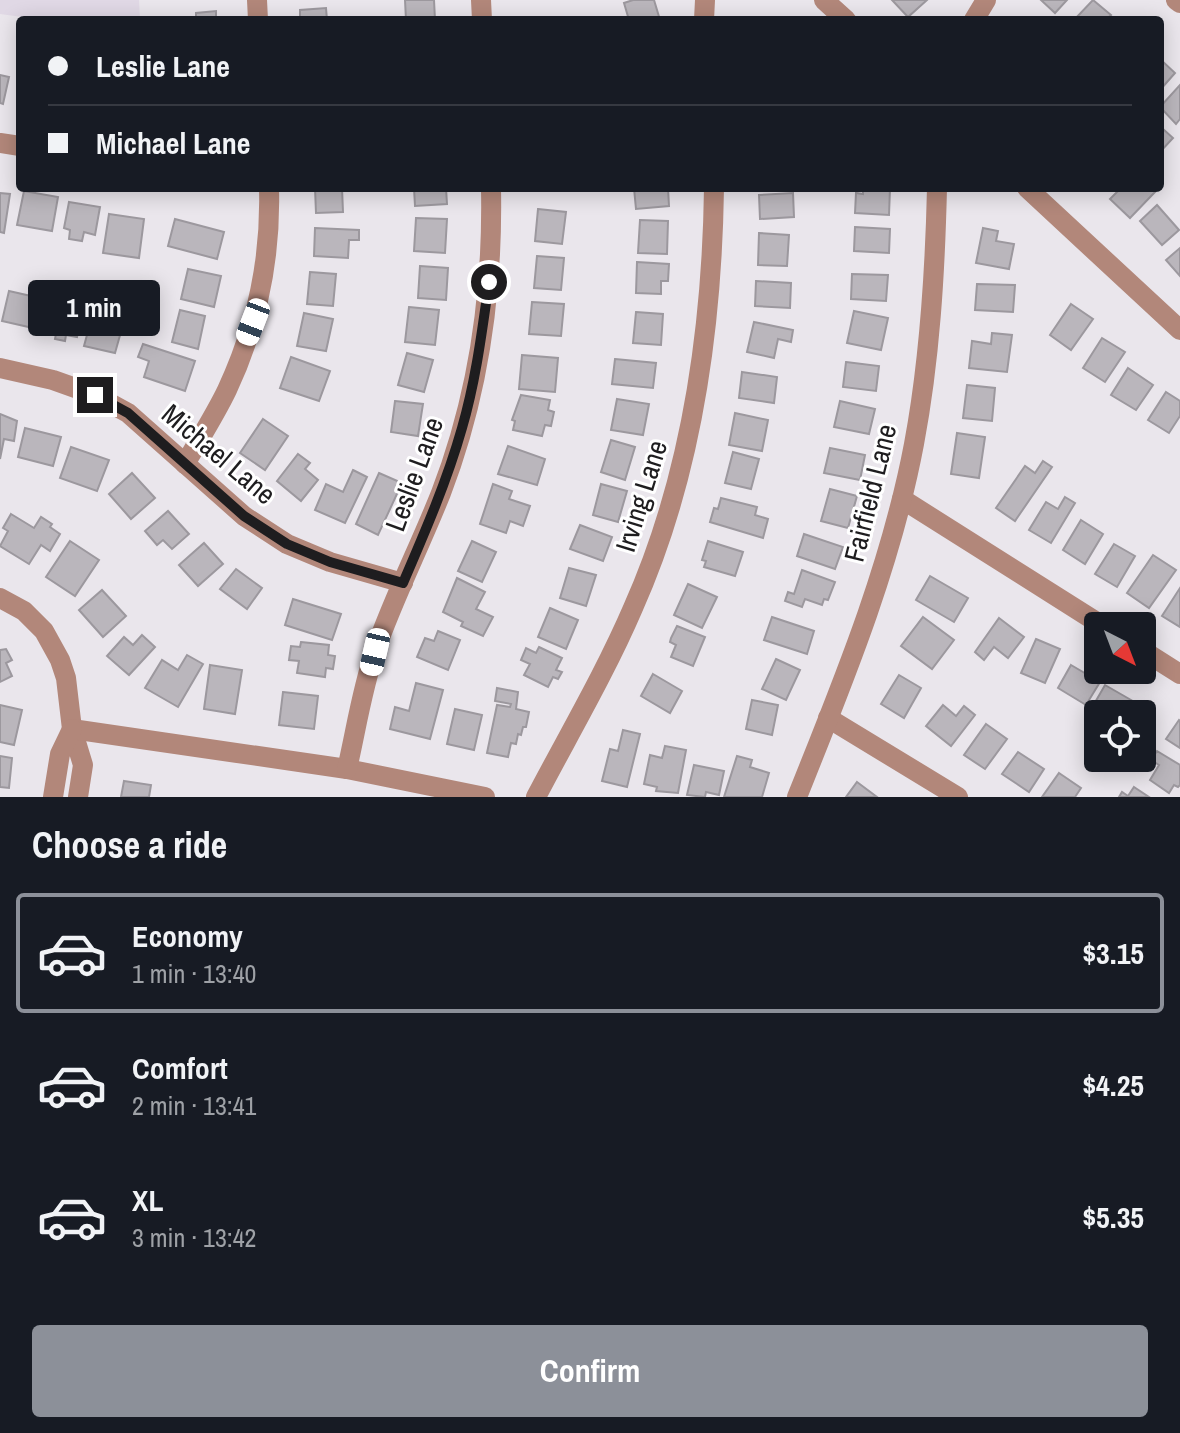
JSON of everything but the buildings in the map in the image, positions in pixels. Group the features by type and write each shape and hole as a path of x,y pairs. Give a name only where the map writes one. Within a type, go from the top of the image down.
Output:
{"street":[{"path":"824,0 842,16"},
{"path":"185,464 227,390 253,322 270,237 266,192"},
{"name":"Leslie Lane","path":"347,769 375,652 442,490 462,428 476,369 489,282 491,192"},
{"name":"Irving Lane","path":"536,797 597,686 635,605 667,515 703,365 713,258 714,192"},
{"name":"Fairfield Lane","path":"797,797 862,631 902,499 929,344 937,192"},
{"path":"1031,192 1180,330"},
{"name":"Michael Lane","path":"0,368 53,380 95,395 128,413 244,516 287,544 330,562 403,583"},
{"path":"902,499 1084,614"},
{"path":"0,598 24,611 44,631 60,660 66,678 72,729 83,765 78,797"},
{"path":"1156,659 1180,674"},
{"path":"828,718 958,797"},
{"path":"72,729 347,769 485,797"},
{"path":"53,797 60,754 72,729"}],"shaded area":[{"path":"0,0 139,0 140,16 16,16 0,14"}],"route":[{"path":"95,395 128,413 244,516 287,544 330,562 403,583 442,490 462,428 476,369 489,282"}]}
